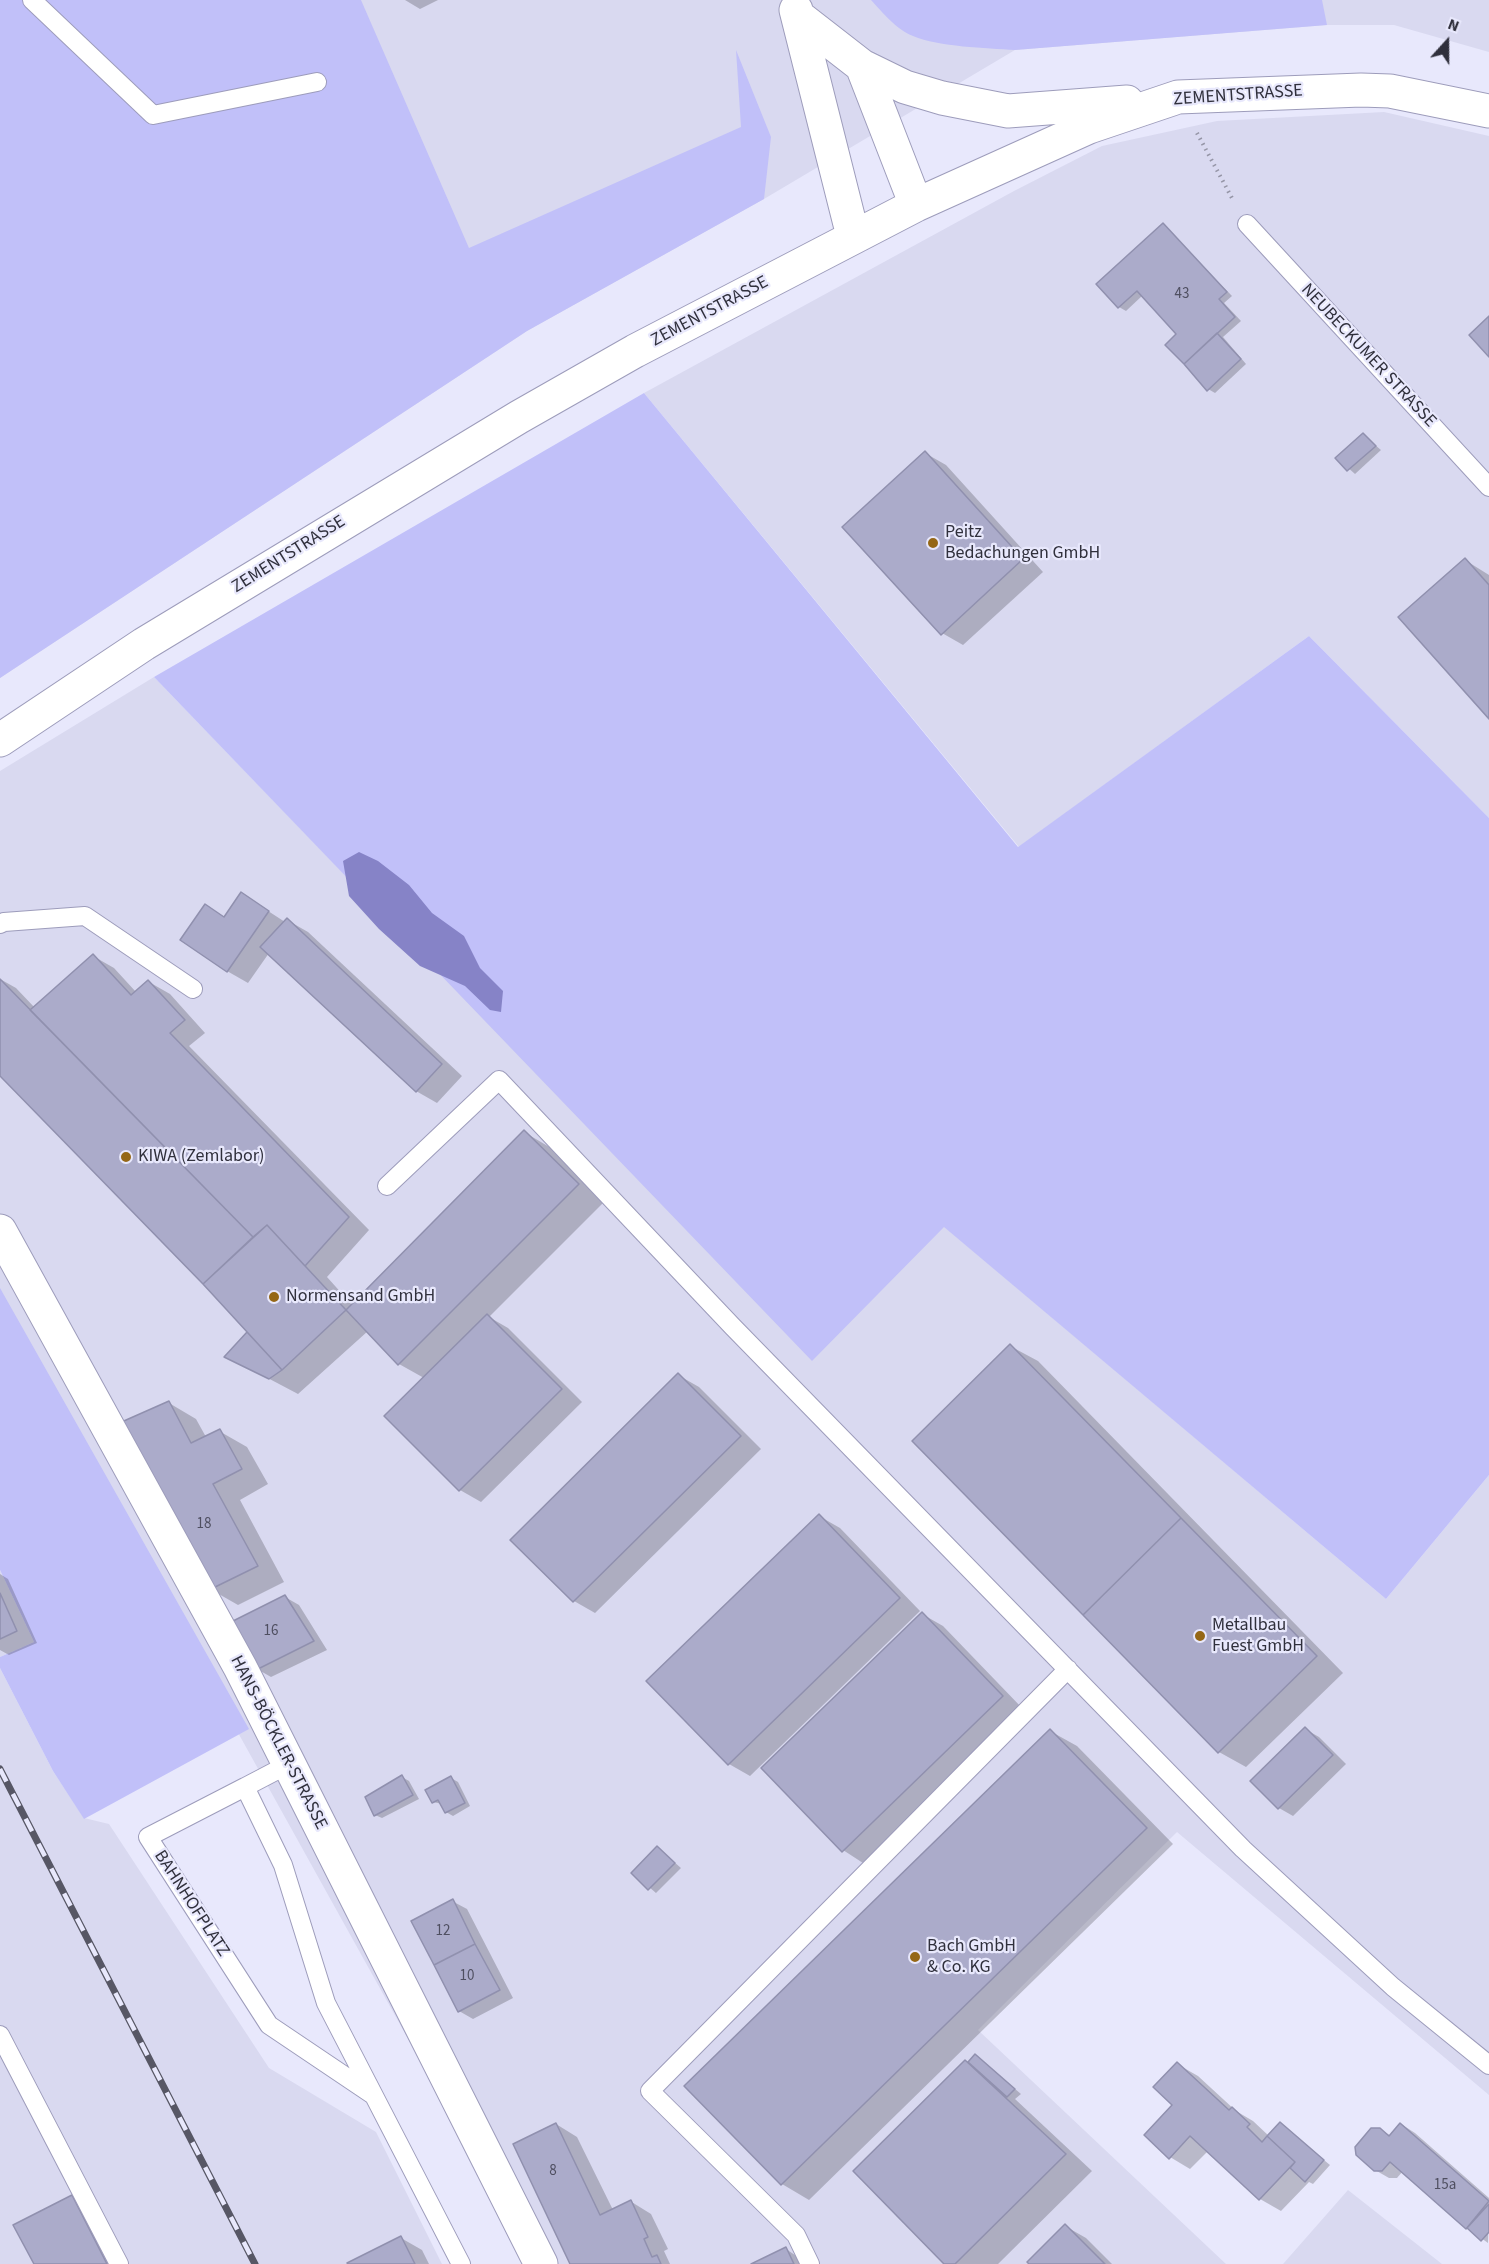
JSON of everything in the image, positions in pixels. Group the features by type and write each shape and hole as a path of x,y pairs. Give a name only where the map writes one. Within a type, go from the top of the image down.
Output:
{"street":[{"path":"795,8 862,66 905,87 933,95 1008,111 1178,98"},
{"path":"795,8 853,236"},
{"path":"862,66 916,205"},
{"name":"ZEMENTSTRASSE","path":"0,740 144,644 407,483 635,351 853,236 1009,160 1089,127 1178,98 1361,90 1390,91 1489,111"},
{"name":"HANS-BÖCKLER-STRASSE","path":"0,1231 240,1667 541,2264"}],"lane":[{"path":"32,0 153,115 317,82"},
{"name":"NEUBECKUMER STRASSE","path":"1246,224 1489,488"},
{"path":"0,924 85,916 193,988"},
{"path":"387,1186 499,1080 733,1327 1243,1849 1394,1987 1489,2065"},
{"path":"810,2264 796,2235 650,2091 1068,1669"},
{"path":"245,1787 289,1764"},
{"name":"BAHNHOFPLATZ","path":"373,2094 269,2025 148,1838 245,1787 283,1865 326,2003 461,2264"},
{"path":"0,2035 119,2264"}],"path":[{"path":"1178,98 1246,224"}],"shaded area":[{"path":"0,0 1489,0 1489,52 1394,25 1327,25 1015,50 764,199 527,331 0,678"},
{"path":"0,0 361,0 469,248 741,127 736,50 771,137 764,199 527,331 0,678"},
{"path":"871,0 1322,0 1327,25 1015,50 977,48 949,45 913,36 896,25"},
{"path":"1384,112 1489,136 1489,818 1309,636 1019,847 644,393 1014,191 1102,146 1217,121"},
{"path":"644,393 1018,847 1309,636 1489,818 1489,1475 1386,1599 944,1227 812,1361 154,677"},
{"path":"154,677 408,940 944,1226 1386,1599 1489,1475 1489,2095 1177,1832 978,2030 1226,2264 533,2264 0,1304 0,771"},
{"path":"359,852 378,861 409,885 432,913 464,936 480,968 503,991 501,1012 490,1010 465,986 420,966 379,929 349,896 343,861"},
{"path":"0,1288 249,1729 84,1819 53,1771 0,1668 0,1657 34,1642 0,1570"},
{"path":"0,1570 34,1642 0,1657"},
{"path":"0,1668 53,1771 84,1818 109,1824 269,2068 376,2132 442,2264 0,2264"},
{"path":"1348,2190 1442,2264 1283,2264"}],"building":[{"path":"1163,223 1227,292 1219,299 1235,317 1184,364 1165,345 1176,334 1137,291 1118,308 1096,284"},
{"path":"1489,316 1489,357 1469,335"},
{"path":"1217,333 1241,359 1207,391 1184,364"},
{"path":"1363,433 1376,446 1347,471 1335,458"},
{"name":"Peitz Bedachungen GmbH","path":"925,451 1023,559 941,635 842,527"},
{"path":"1465,558 1489,585 1489,719 1398,617"},
{"path":"241,892 269,911 227,972 180,940 205,904 224,917"},
{"path":"287,918 442,1064 416,1092 260,947"},
{"path":"93,954 131,995 148,980 185,1020 170,1033 349,1217 305,1266 267,1225 253,1237 30,1010"},
{"name":"KIWA (Zemlabor)","path":"0,979 253,1237 203,1284 0,1076"},
{"path":"524,1130 579,1184 398,1365 346,1310"},
{"name":"Normensand GmbH","path":"267,1225 346,1310 282,1370 203,1284"},
{"path":"487,1314 562,1389 459,1491 384,1416"},
{"path":"247,1332 282,1370 269,1379 224,1357"},
{"path":"1010,1344 1181,1518 1083,1615 912,1441"},
{"path":"678,1373 741,1436 573,1602 510,1540"},
{"path":"169,1401 191,1443 220,1429 242,1469 213,1484 258,1566 209,1590 117,1424"},
{"path":"819,1514 900,1598 728,1765 646,1681"},
{"name":"Metallbau Fuest GmbH","path":"1181,1518 1317,1656 1218,1753 1083,1615"},
{"path":"0,1593 17,1631 0,1639"},
{"path":"285,1595 314,1641 256,1670 229,1623"},
{"path":"922,1612 1003,1696 842,1852 761,1768"},
{"path":"1305,1727 1333,1755 1278,1809 1250,1781"},
{"name":"Bach GmbH & Co. KG","path":"1050,1729 1147,1828 781,2185 684,2086"},
{"path":"402,1775 413,1795 374,1816 365,1797"},
{"path":"451,1776 465,1803 445,1813 438,1800 432,1803 425,1790"},
{"path":"657,1846 675,1863 648,1890 631,1873"},
{"path":"453,1899 475,1944 434,1965 411,1921"},
{"path":"475,1944 500,1990 458,2012 434,1965"},
{"path":"975,2054 1015,2089 1007,2097 968,2062"},
{"path":"965,2060 1066,2154 955,2264 944,2264 853,2171"},
{"path":"1177,2062 1229,2110 1232,2107 1250,2124 1247,2127 1262,2142 1267,2136 1295,2162 1259,2200 1190,2136 1169,2159 1144,2135 1172,2105 1153,2087"},
{"path":"1280,2122 1324,2160 1305,2182 1290,2168 1295,2162 1267,2136"},
{"path":"556,2123 600,2215 631,2200 648,2237 644,2239 652,2257 657,2255 661,2264 570,2264 513,2144"},
{"path":"1400,2123 1489,2201 1466,2229 1390,2162 1382,2171 1374,2171 1356,2155 1355,2147 1371,2128 1380,2128 1389,2136"},
{"path":"72,2195 107,2264 34,2264 13,2225"},
{"path":"1489,2204 1489,2232 1481,2241 1467,2228"},
{"path":"1065,2224 1105,2264 1029,2264 1027,2262"},
{"path":"401,2236 415,2264 347,2263"},
{"path":"786,2247 794,2264 751,2264"}],"railway":[{"path":"0,1769 255,2264"}],"place":[{"name":"Peitz Bedachungen GmbH","path":"933,543"},
{"name":"KIWA (Zemlabor)","path":"126,1157"},
{"name":"Normensand GmbH","path":"274,1297"},
{"name":"Metallbau Fuest GmbH","path":"1200,1636"},
{"name":"Bach GmbH & Co. KG","path":"915,1957"}]}
